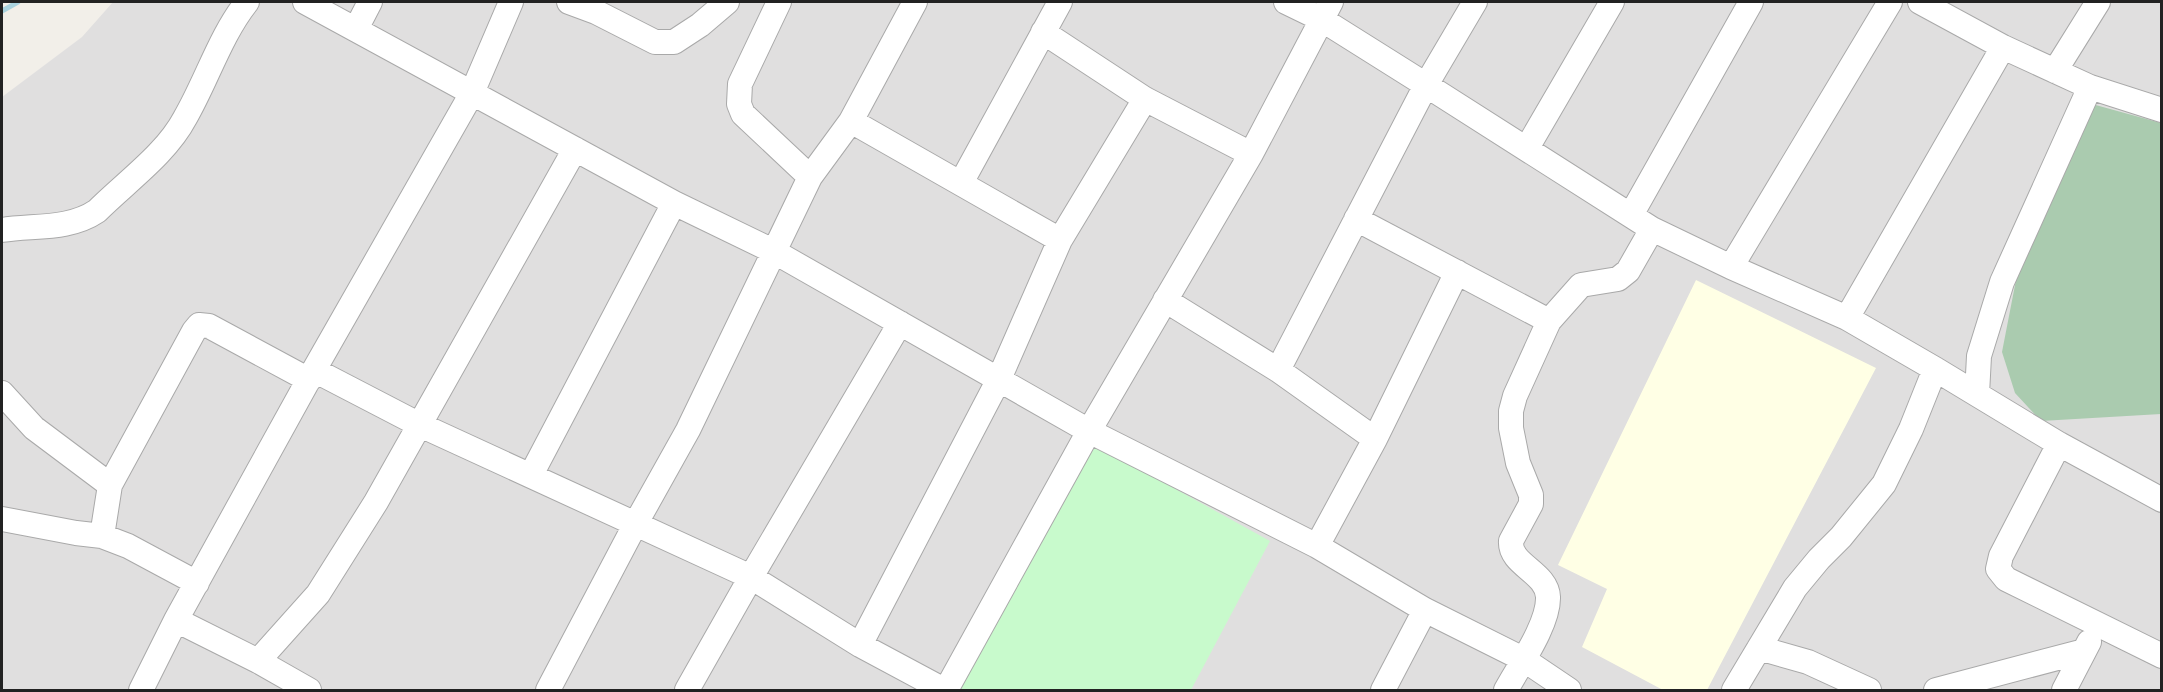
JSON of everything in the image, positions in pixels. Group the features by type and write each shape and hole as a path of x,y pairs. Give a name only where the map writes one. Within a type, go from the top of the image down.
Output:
{"street":[{"path":"2,230 70,224 97,211 170,141 185,119 233,20 248,2"},
{"path":"305,2 674,203 773,250 1089,431 1317,546 1425,610 1523,659 1569,690"},
{"path":"356,28 369,2"},
{"path":"141,690 176,620 472,93 510,2"},
{"path":"569,2 596,12 655,42 674,42 700,26 727,2"},
{"path":"779,2 741,84 739,104 743,114 810,177"},
{"path":"548,690 688,430 810,177 851,121 915,2"},
{"path":"961,183 1060,2"},
{"path":"1286,2 1326,10 1426,85 1652,228 1731,267 1847,318 2059,444 2162,500"},
{"path":"1278,370 1426,85 1475,2"},
{"path":"1527,148 1612,2"},
{"path":"1632,215 1751,2"},
{"path":"1731,267 1890,2"},
{"path":"1920,2 1955,10 2003,47 2090,87 2162,110"},
{"path":"2055,71 2098,2"},
{"path":"102,536 110,485 194,331 199,325 209,326 751,577 860,645 945,690 1089,431 1251,154 1326,10"},
{"path":"1043,32 1145,99 1251,154"},
{"path":"1847,318 2003,47"},
{"path":"1977,394 1979,356 2002,282 2090,87"},
{"path":"860,645 999,379 1060,240 1145,99"},
{"path":"851,121 1060,240"},
{"path":"258,661 318,594 376,502 575,149"},
{"path":"531,475 674,203"},
{"path":"1356,219 1549,321"},
{"path":"1506,690 1523,659 1537,640 1548,600 1547,590 1512,554 1511,541 1532,504 1516,453 1511,428 1511,411 1515,396 1549,321 1581,285 1618,279 1628,271 1652,228"},
{"path":"1317,546 1375,439 1457,272"},
{"path":"1165,300 1278,370 1375,439"},
{"path":"687,690 900,323"},
{"path":"1734,690 1795,588 1884,484 1911,429 1935,369"},
{"path":"2,393 34,428 110,485"},
{"path":"2059,444 2001,556 1998,569 2006,579 2162,656"},
{"path":"2,519 102,536 128,546 197,583"},
{"path":"1383,690 1425,610"},
{"path":"176,620 258,661 309,690"},
{"path":"2064,690 2098,624"},
{"path":"1759,648 1808,662 1869,690"},
{"path":"1936,690 2084,651"}],"shaded area":[{"path":"113,2 2161,2 2161,690 2,690 2,97 82,37"},
{"path":"2092,104 2161,123 2161,414 2041,421 2015,393 2002,352 2016,280"},
{"path":"1696,280 1876,368 1707,690 1663,690 1582,647 1607,589 1558,565"}],"green space":[{"path":"1092,443 1270,541 1191,690 957,690"}],"waterway":[{"path":"2,11 18,2"}]}
